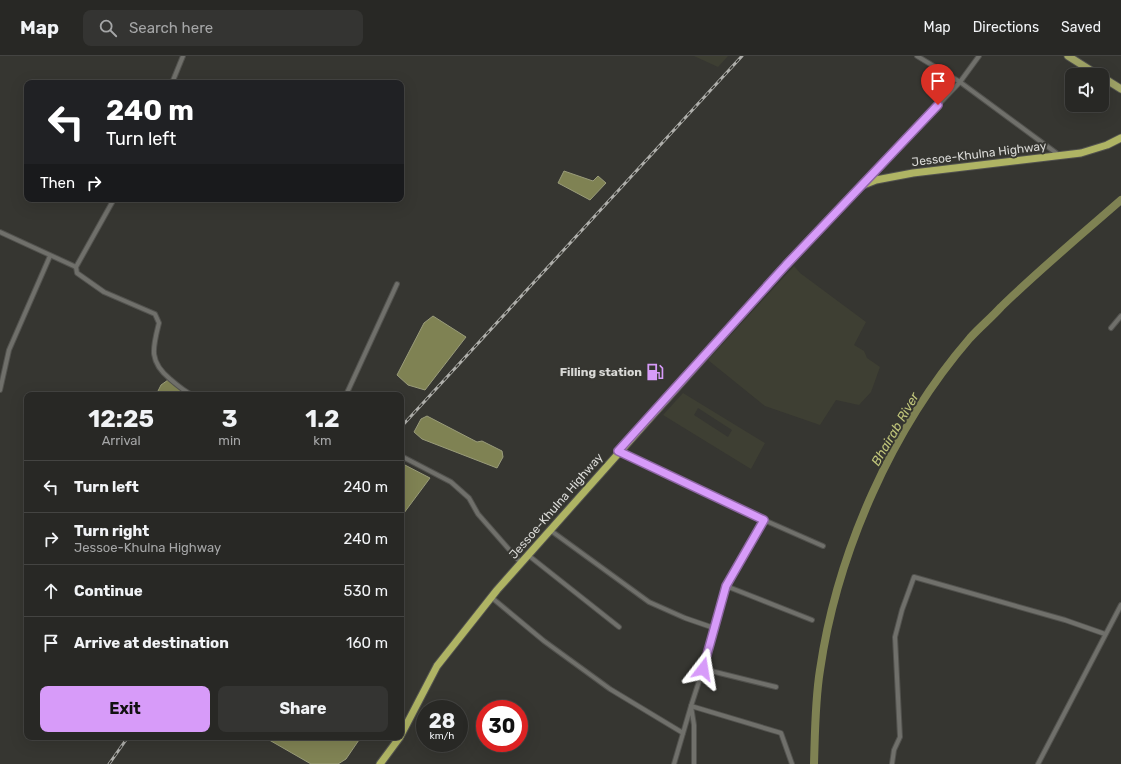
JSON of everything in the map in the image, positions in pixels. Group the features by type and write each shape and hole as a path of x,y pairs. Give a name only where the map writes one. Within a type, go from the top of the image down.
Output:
{"highway":[{"name":"Jessoe-Khulna Highway","path":"404,728 437,666 491,597 618,451 786,265 861,186 876,180 913,173 1090,151 1121,138"},
{"name":"Jessoe-Khulna Highway","path":"380,764 397,740"}],"main road":[{"path":"1068,56 1087,68"},
{"path":"1109,81 1121,89"}],"street":[{"path":"173,80 183,56"},
{"path":"916,56 960,82 1059,156"},
{"path":"861,186 960,82 979,56"},
{"path":"112,202 76,267 77,273 104,292 155,314 159,323 153,346 154,359 160,370 186,392"},
{"path":"0,232 76,267"},
{"path":"0,390 9,350 50,256"},
{"path":"347,392 397,284"},
{"path":"1111,328 1121,316"},
{"path":"618,451 764,520 823,546"},
{"path":"404,458 451,482 469,498 478,514 521,563"},
{"path":"674,764 726,586 764,520"},
{"path":"550,529 649,602 685,618 714,628"},
{"path":"528,555 619,627"},
{"path":"892,764 894,750 900,737 895,637 902,610 914,577 1065,620 1105,634"},
{"path":"726,586 812,620"},
{"path":"491,597 544,641 610,689 683,733"},
{"path":"1038,764 1121,605"},
{"path":"703,669 776,687"},
{"path":"691,706 694,725 694,764"},
{"path":"691,706 781,733 792,764"}],"shaded area":[{"path":"694,56 728,56 718,67"},
{"path":"564,171 593,181 598,176 606,183 590,200 558,183"},
{"path":"794,266 800,273 866,322 854,345 864,351 867,358 880,367 871,392 859,405 836,400 820,425 765,406 708,360"},
{"path":"433,316 466,337 425,390 408,385 397,375 424,323"},
{"path":"168,380 183,392 158,392 161,385"},
{"path":"683,393 765,443 751,469 663,415","holes":["698,408 732,430 728,437 694,415"]},
{"path":"427,416 477,442 482,441 502,451 503,457 497,468 422,439 414,432 421,419"},
{"path":"404,465 430,478 404,513"},
{"path":"269,740 359,740 346,759 338,764 311,764"}],"waterway":[{"name":"Bhairab River","path":"814,764 817,693 828,626 854,537 872,494 893,452 916,411 942,373 970,338 1030,280 1121,200"}],"railway":[{"path":"404,424 742,56"},
{"path":"109,764 126,740"}],"place":[{"name":"Filling station","path":"655,372"}],"route":[{"path":"703,669 726,586 764,520 676,480 618,451 666,400 786,265 938,105"}]}
